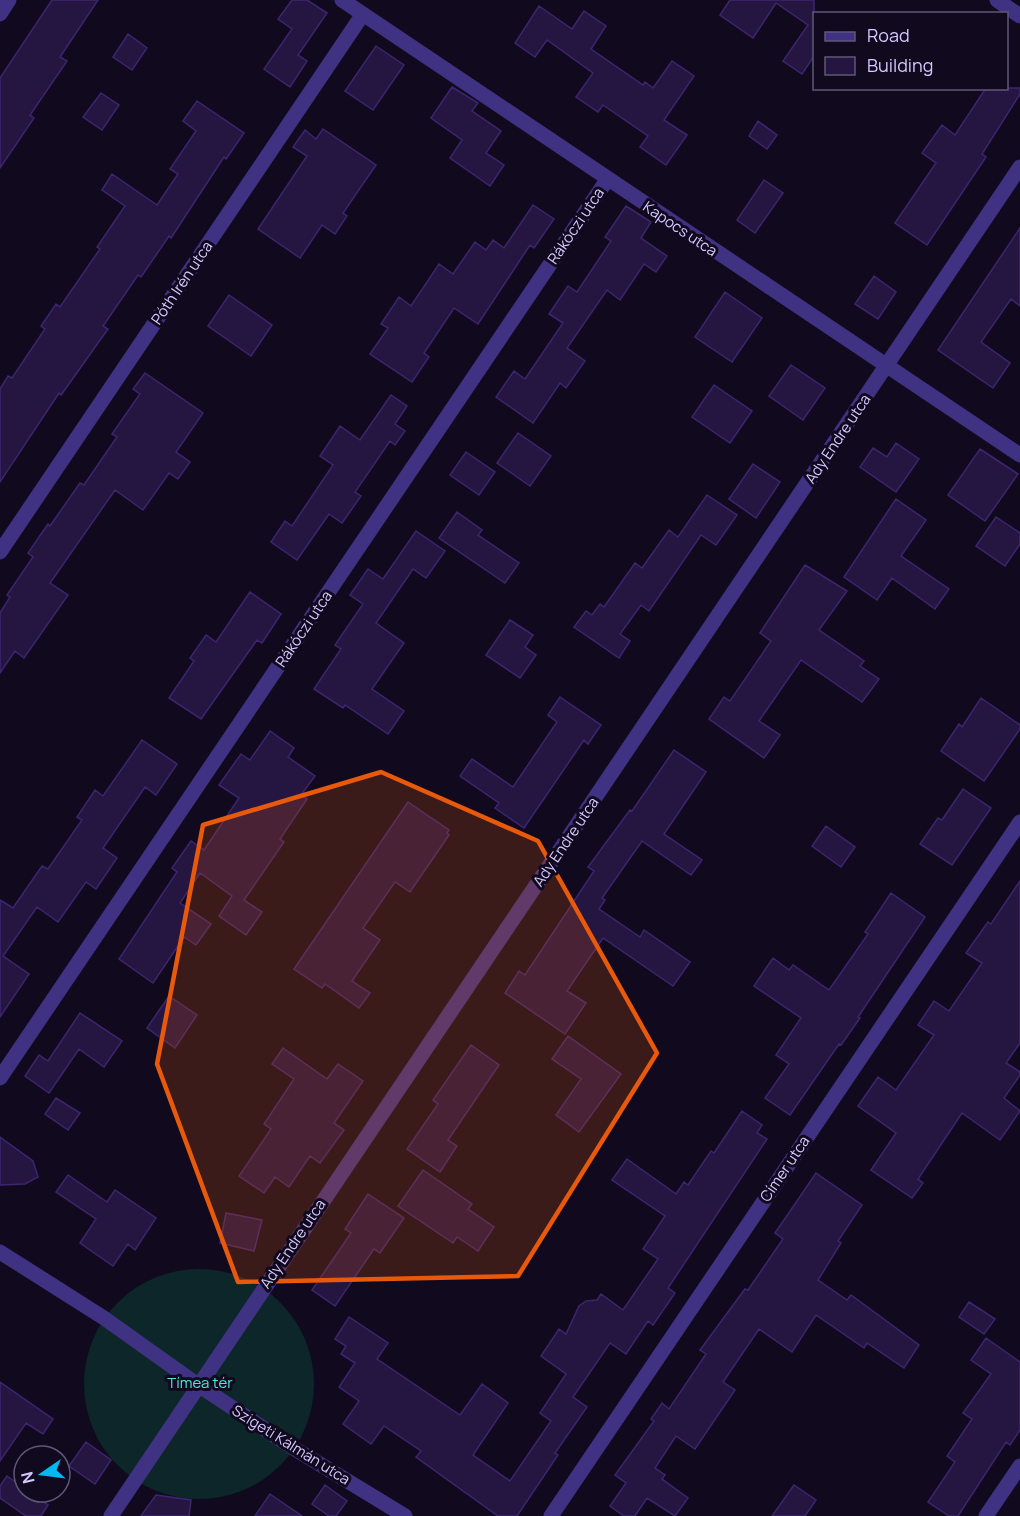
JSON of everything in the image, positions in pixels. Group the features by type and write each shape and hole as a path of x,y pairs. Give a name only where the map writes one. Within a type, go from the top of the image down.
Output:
{"street":[{"path":"0,14 9,0"},
{"name":"Kapocs utca","path":"342,0 1020,455"},
{"path":"997,0 1020,16"},
{"name":"Póth Irén utca","path":"0,552 363,14"},
{"name":"Ady Endre utca","path":"111,1516 1020,167"},
{"name":"Rákóczi utca","path":"0,1078 607,180"},
{"name":"Címer utca","path":"551,1516 1020,822"},
{"name":"Szigeti Kálmán utca","path":"0,1252 105,1318 198,1385 295,1449 405,1516"},
{"path":"986,1516 1020,1466"}],"highlighted area":[{"path":"381,772 538,841 657,1053 518,1276 238,1282 157,1064 203,825"}],"green space":[{"name":"Tímea tér","path":"199,1269 221,1271 243,1278 272,1295 288,1311 309,1351 314,1384 312,1406 305,1428 288,1457 272,1473 232,1494 199,1499 177,1497 155,1490 126,1473 110,1457 89,1417 84,1384 86,1362 93,1340 110,1311 126,1295 166,1274"}],"building":[{"path":"52,0 98,0 60,57 67,61 30,115 34,118 0,168 0,78"},
{"path":"292,0 307,0 327,13 298,55 307,61 290,87 264,69 292,29 278,19"},
{"path":"730,0 814,0 813,58 802,74 783,61 808,25 776,3 753,38 720,15"},
{"path":"539,6 572,29 584,11 606,26 591,49 643,85 645,82 653,88 672,61 694,76 664,120 687,135 666,165 640,147 648,136 603,105 598,112 576,97 593,73 547,40 535,57 515,43"},
{"path":"128,34 147,48 132,70 113,57"},
{"path":"376,46 404,65 373,110 345,91"},
{"path":"452,87 478,103 472,111 501,131 486,153 504,165 490,186 450,158 462,140 431,118"},
{"path":"1020,88 1020,94 982,154 986,157 927,245 895,223 936,163 922,153 942,125 955,135 985,90"},
{"path":"101,93 119,105 102,130 83,117"},
{"path":"197,101 244,133 226,159 224,157 171,238 169,236 141,277 138,275 103,326 108,329 61,395 59,393 0,482 0,389 8,376 12,378 45,329 41,326 56,304 60,307 100,249 97,247 125,206 102,190 112,174 157,205 178,174 170,169 196,131 183,121"},
{"path":"758,121 777,135 767,149 749,136"},
{"path":"323,129 376,165 343,213 347,216 335,234 322,225 300,258 258,229 307,156 293,147 305,130 316,139"},
{"path":"764,180 783,193 755,233 737,220"},
{"path":"533,205 554,219 534,248 530,245 478,324 454,308 424,353 429,357 412,382 370,354 388,328 381,324 399,297 411,306 439,264 453,274 475,242 486,250 493,240 504,248"},
{"path":"626,206 651,222 641,238 667,256 656,272 644,264 620,300 607,290 567,348 585,361 566,388 560,383 533,423 496,397 514,371 525,379 563,323 549,314 568,286 577,292 611,241 605,237"},
{"path":"1020,228 1020,306 1011,299 981,342 1010,363 993,388 938,350"},
{"path":"874,276 896,292 878,319 855,304"},
{"path":"725,292 762,318 732,362 695,337"},
{"path":"229,295 272,325 251,356 208,326"},
{"path":"791,365 825,388 803,420 769,396"},
{"path":"145,373 203,413 176,452 190,462 178,479 169,473 143,510 115,490 50,583 68,595 24,658 15,651 0,673 0,613 10,597 7,595 33,557 28,553 48,524 50,526 80,483 84,485 117,437 112,434 140,394 133,389"},
{"path":"714,385 752,411 730,443 692,417"},
{"path":"391,395 407,406 395,424 405,431 395,445 390,441 355,492 361,496 342,523 329,514 297,560 271,542 285,521 292,526 333,465 320,456 340,426 360,440"},
{"path":"518,433 551,456 530,486 497,463"},
{"path":"896,443 919,459 896,492 860,467 873,448 887,457"},
{"path":"980,449 1018,474 985,521 948,495"},
{"path":"466,452 495,472 479,495 450,475"},
{"path":"753,464 780,482 756,518 729,499"},
{"path":"707,495 737,515 716,545 701,535 649,611 641,605 620,634 630,641 619,658 574,627 586,611 592,615 600,604 604,607 635,563 642,568 669,530 678,537"},
{"path":"896,499 926,520 901,556 949,589 935,609 892,578 877,600 844,577"},
{"path":"457,512 482,530 478,535 519,563 505,583 439,538"},
{"path":"996,517 1020,533 1020,544 1005,566 976,546"},
{"path":"416,531 445,551 426,578 413,569 376,623 404,643 372,689 404,711 388,734 345,705 343,708 314,689 341,649 335,645 363,604 350,595 368,569 383,579"},
{"path":"805,565 847,591 819,630 864,661 860,666 879,679 862,702 801,660 759,721 780,735 764,758 709,719 724,697 730,701 771,641 760,633"},
{"path":"250,592 281,614 262,643 257,640 201,719 169,698 194,661 190,658 206,635 216,642"},
{"path":"510,620 533,635 525,647 536,655 520,678 486,655"},
{"path":"560,697 601,725 588,744 584,740 524,828 495,808 499,803 460,776 472,759 513,787 557,722 548,715"},
{"path":"981,698 1020,725 1020,729 984,781 941,751 959,724 962,727"},
{"path":"270,731 294,748 288,757 315,776 301,795 307,799 280,839 284,842 244,900 262,912 246,935 219,916 232,896 200,873 180,903 211,924 196,945 184,937 153,983 119,959 177,872 172,868 191,841 204,850 239,798 219,785 241,754 250,760"},
{"path":"142,740 177,764 156,795 145,787 103,848 117,858 96,889 86,882 58,922 37,907 3,956 29,974 0,1017 0,900 13,908 42,866 48,869 82,820 77,817 95,790 103,796"},
{"path":"674,750 706,772 664,834 702,860 691,875 642,841 602,898 605,900 599,909 640,937 644,930 690,962 673,986 603,938 567,991 586,1003 565,1034 505,993 519,971 525,975 594,871 588,867 630,810 632,811"},
{"path":"963,789 991,808 952,865 920,844 938,818 942,820"},
{"path":"408,802 449,830 447,833 449,835 410,892 395,882 363,928 380,940 352,981 370,993 359,1008 325,984 322,988 294,969"},
{"path":"826,826 855,847 841,867 812,846"},
{"path":"1020,881 1020,1043 1006,1063 1020,1072 1020,1075 1004,1098 1020,1111 1000,1140 962,1113 918,1179 923,1183 912,1198 871,1170 896,1133 858,1106 878,1077 896,1090 934,1035 918,1025 934,1001 949,1011 982,963 966,953 988,922 991,924"},
{"path":"891,893 925,917 858,1017 860,1018 841,1045 839,1044 790,1115 765,1098 789,1064 776,1055 801,1018 754,986 773,958 789,970 793,965 829,990 868,934 865,932"},
{"path":"169,996 197,1015 175,1048 147,1028"},
{"path":"80,1013 122,1041 104,1067 79,1049 49,1093 25,1076 39,1055 48,1061"},
{"path":"568,1036 621,1074 579,1132 556,1115 581,1079 552,1059"},
{"path":"471,1045 499,1065 448,1140 457,1146 440,1172 407,1149 438,1104 433,1100"},
{"path":"283,1048 327,1079 338,1064 363,1081 334,1123 344,1130 320,1163 310,1156 289,1187 275,1177 264,1193 239,1176 271,1129 264,1124 294,1079 272,1064"},
{"path":"56,1098 80,1113 68,1130 45,1114"},
{"path":"742,1111 762,1125 757,1133 767,1139 668,1288 675,1293 653,1325 648,1321 626,1354 610,1343 573,1397 587,1407 555,1453 558,1455 517,1516 498,1516 416,1457 421,1451 384,1426 371,1444 343,1424 359,1401 339,1387 355,1363 341,1354 346,1346 335,1339 349,1317 388,1343 377,1359 460,1415 482,1384 508,1403 473,1455 510,1481 551,1421 540,1413 566,1374 541,1356 559,1329 566,1334 579,1306 586,1301 597,1300 601,1294 623,1310 658,1259 643,1249 665,1216 612,1180 627,1159 676,1194 684,1182 688,1185 711,1151 714,1153"},
{"path":"0,1137 33,1161 38,1177 25,1184 0,1185"},
{"path":"423,1170 472,1204 468,1209 494,1227 478,1251 457,1237 453,1243 398,1206"},
{"path":"816,1173 862,1205 838,1241 841,1243 818,1280 847,1300 851,1295 919,1345 904,1368 867,1343 864,1348 816,1315 792,1352 759,1329 723,1382 735,1390 695,1449 676,1436 655,1468 665,1475 662,1479 688,1498 675,1516 647,1498 635,1516 624,1516 610,1506 626,1483 615,1475 654,1421 651,1419 662,1403 669,1409 706,1354 700,1350 745,1289 748,1290 783,1239 775,1233"},
{"path":"68,1175 107,1202 115,1190 156,1218 135,1250 128,1244 113,1266 80,1243 96,1219 56,1192"},
{"path":"368,1194 404,1218 380,1253 374,1249 335,1306 312,1290 351,1233 345,1229"},
{"path":"226,1213 262,1220 254,1251 220,1243"},
{"path":"969,1302 995,1319 984,1334 959,1317"},
{"path":"986,1338 1020,1362 1020,1430 1010,1445 1006,1442 958,1516 949,1516 928,1502 955,1462 947,1456 972,1419 963,1413 991,1374 971,1360"},
{"path":"0,1382 53,1419 43,1434 26,1423 0,1461"},
{"path":"86,1442 111,1460 95,1484 72,1468 72,1462"},
{"path":"7,1476 12,1480 12,1504 48,1505 41,1516 26,1516 0,1498 0,1486"},
{"path":"325,1485 347,1501 336,1516 329,1516 312,1504"},
{"path":"794,1485 816,1500 805,1516 772,1516"},
{"path":"270,1494 302,1516 255,1516"},
{"path":"156,1495 191,1500 189,1516 141,1516"}]}
